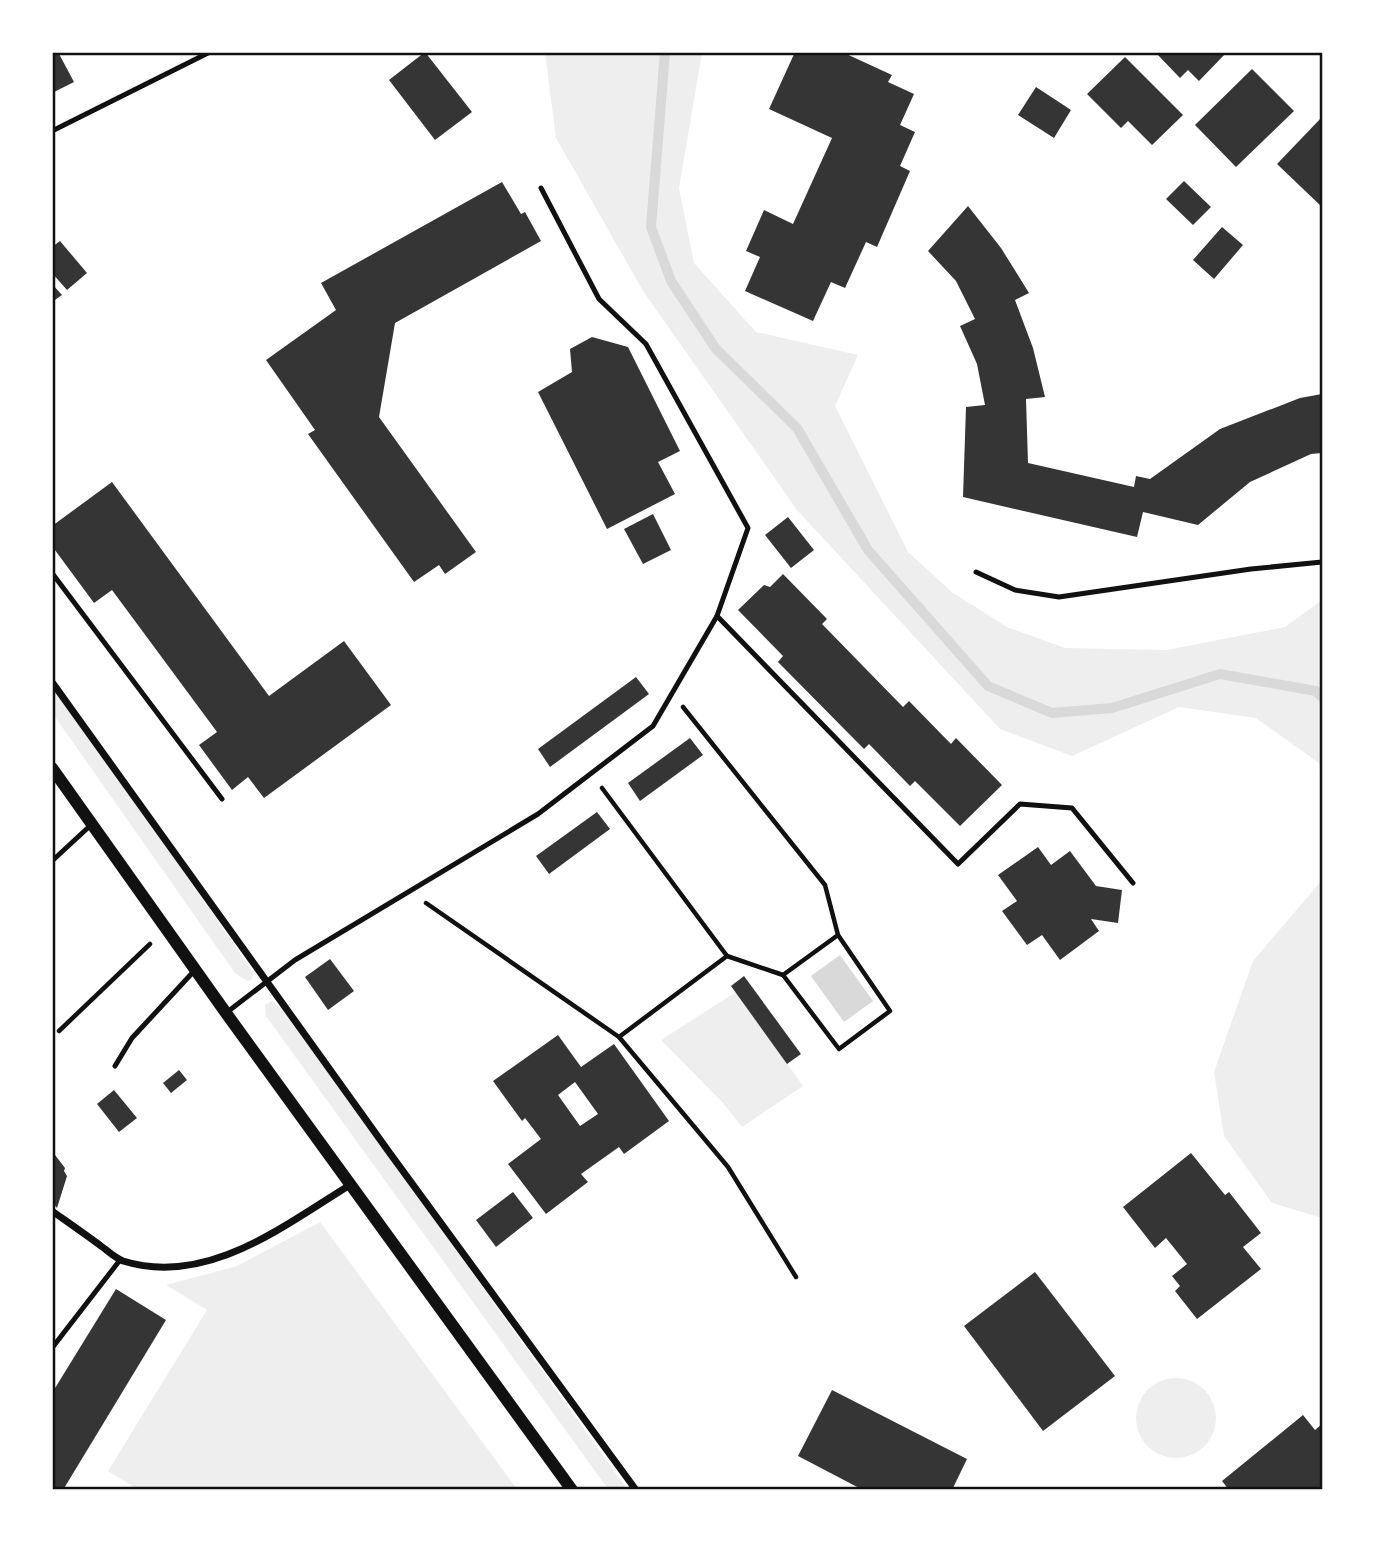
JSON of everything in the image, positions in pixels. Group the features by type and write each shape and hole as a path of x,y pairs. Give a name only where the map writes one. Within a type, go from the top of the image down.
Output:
{"street":[{"path":"52,681 397,1163 636,1489"},
{"path":"52,768 350,1185 572,1489"},
{"path":"52,1211 120,1260 155,1267 182,1267 216,1260 257,1242 350,1185"}],"lane":[{"path":"52,131 210,52"},
{"path":"226,1013 295,960 538,814 653,726 717,616 748,528 646,344 598,299 541,188"},
{"path":"976,572 1015,590 1059,597 1251,569 1322,562"},
{"path":"52,573 222,799"},
{"path":"717,616 958,864 1020,804 1072,807 1133,883"},
{"path":"52,860 92,824"},
{"path":"115,1066 132,1038 195,970"},
{"path":"52,1348 120,1260"}],"path":[{"path":"591,773 727,956 783,975 839,1049 890,1011 838,935 825,885 672,693"},
{"path":"409,890 619,1037 728,1167 796,1277"},
{"path":"58,1031 166,929"},
{"path":"783,975 838,935"},
{"path":"619,1037 727,956"}],"shaded area":[{"path":"545,53 702,53 679,188 694,263 756,332 858,355 835,406 908,552 953,593 1007,627 1065,648 1167,650 1285,627 1322,600 1322,787 1319,763 1256,718 1179,707 1072,756 1000,729 797,510 643,291 556,138"},
{"path":"52,683 254,973 251,980 247,981 235,973 53,714"},
{"path":"1322,880 1322,1218 1272,1203 1224,1136 1214,1072 1253,961"},
{"path":"840,955 873,1001 844,1022 811,976"},
{"path":"736,992 803,1086 742,1127 723,1103 661,1040"},
{"path":"272,1001 284,1010 627,1489 608,1489 266,1016 265,1005"},
{"path":"320,1222 517,1489 139,1490 108,1471 207,1310 166,1285 237,1266"},
{"path":"1176,1378 1191,1381 1204,1390 1213,1403 1216,1418 1213,1433 1204,1446 1191,1455 1176,1458 1161,1455 1148,1446 1139,1433 1136,1418 1139,1403 1148,1390 1161,1381"}],"building":[{"path":"58,52 74,82 52,93 52,55"},
{"path":"425,52 472,112 435,140 389,80"},
{"path":"795,52 842,52 892,75 888,82 914,94 900,125 915,132 900,166 910,171 877,247 866,242 845,288 831,282 813,321 745,291 760,257 746,251 764,210 793,224 832,138 769,109"},
{"path":"1227,52 1199,81 1188,70 1180,78 1157,54"},
{"path":"1125,57 1183,115 1152,145 1128,121 1121,128 1087,94"},
{"path":"1252,69 1294,111 1236,167 1195,125"},
{"path":"1036,87 1071,110 1054,138 1018,115"},
{"path":"1322,117 1322,207 1277,164"},
{"path":"1184,181 1211,207 1193,225 1166,199"},
{"path":"502,182 521,214 525,212 541,241 395,323 379,417 476,552 445,574 439,565 414,582 308,434 315,430 266,360 336,310 321,283"},
{"path":"968,206 1001,248 1029,293 1015,300 1033,348 1045,397 1026,399 1028,463 1134,487 1136,476 1150,479 1220,429 1300,398 1322,394 1322,453 1311,454 1250,482 1198,525 1143,512 1137,537 963,497 966,407 985,405 977,364 960,326 975,319 956,281 928,251"},
{"path":"1222,227 1243,245 1214,279 1193,260"},
{"path":"60,241 87,273 67,290 52,273 52,247"},
{"path":"52,284 62,295 52,302"},
{"path":"592,337 628,347 680,451 658,462 675,494 607,529 538,392 572,372 570,349"},
{"path":"112,482 269,696 344,641 391,705 264,798 248,777 232,790 199,745 217,732 112,590 94,603 52,546 52,526"},
{"path":"653,514 671,550 643,564 624,529"},
{"path":"788,517 814,550 791,568 765,535"},
{"path":"783,574 827,619 822,624 903,707 909,701 951,744 956,738 1002,785 960,826 915,781 910,786 869,744 864,749 778,662 783,656 738,610 764,585 770,587"},
{"path":"636,677 649,694 550,767 538,749"},
{"path":"690,738 703,755 640,801 628,783"},
{"path":"597,812 610,829 549,874 536,856"},
{"path":"1038,847 1051,865 1070,851 1096,886 1122,890 1118,923 1091,919 1099,931 1060,960 1042,935 1027,945 1002,911 1017,901 998,875"},
{"path":"330,959 354,991 328,1010 305,977"},
{"path":"744,976 801,1054 787,1064 731,986"},
{"path":"558,1035 581,1067 614,1044 669,1121 624,1154 619,1147 581,1174 588,1182 546,1214 508,1164 541,1139 525,1118 522,1121 493,1081","holes":["575,1082 598,1114 580,1126 558,1095"]},
{"path":"179,1070 187,1080 171,1093 163,1083"},
{"path":"114,1090 137,1118 119,1132 97,1104"},
{"path":"52,1151 65,1168 67,1176 57,1208 52,1202"},
{"path":"1191,1153 1225,1195 1229,1192 1261,1233 1243,1247 1261,1269 1197,1319 1175,1291 1180,1286 1172,1276 1187,1264 1166,1238 1155,1248 1123,1207"},
{"path":"513,1192 533,1218 496,1247 476,1220"},
{"path":"1035,1272 1115,1376 1043,1431 964,1326"},
{"path":"116,1289 166,1320 63,1490 52,1490 52,1393"},
{"path":"832,1390 967,1459 952,1490 863,1490 798,1456"},
{"path":"1303,1415 1315,1430 1322,1424 1322,1490 1229,1490 1222,1481"}],"waterway":[{"path":"665,52 651,227 671,281 716,349 797,428 868,550 988,686 1052,713 1112,708 1220,674 1316,691 1322,697"}]}
